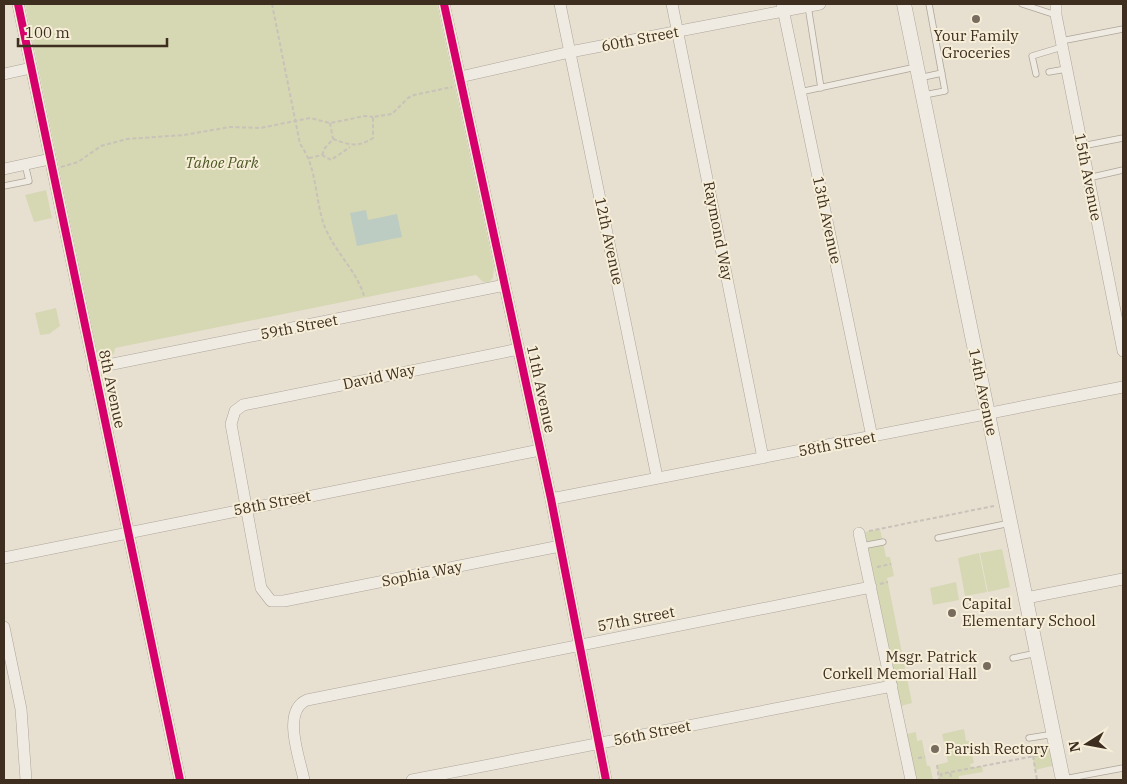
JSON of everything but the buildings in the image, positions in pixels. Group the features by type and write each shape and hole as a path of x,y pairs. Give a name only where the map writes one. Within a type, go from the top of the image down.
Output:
{"street":[{"name":"8th Avenue","path":"18,4 180,780"},
{"name":"11th Avenue","path":"444,4 457,81 505,285 551,499 606,780"},
{"name":"12th Avenue","path":"560,4 657,477"},
{"name":"Raymond Way","path":"672,4 763,458"},
{"name":"60th Street","path":"457,81 570,52 782,8 820,4"},
{"name":"14th Avenue","path":"904,4 1063,780"},
{"name":"13th Avenue","path":"782,8 872,437"},
{"name":"15th Avenue","path":"1056,9 1066,69 1123,351"},
{"path":"4,74 31,68"},
{"path":"4,169 50,159"},
{"name":"59th Street","path":"93,368 505,285"},
{"name":"David Way","path":"245,509 231,424 232,417 239,407 519,349"},
{"name":"58th Street","path":"551,499 1123,387"},
{"name":"58th Street","path":"4,558 540,450"},
{"name":"Sophia Way","path":"245,509 261,588 271,601 284,602 560,546"},
{"path":"859,533 911,780"},
{"path":"1026,598 1123,579"},
{"name":"57th Street","path":"304,780 292,721 293,712 307,700 871,587"},
{"path":"4,627 21,709 26,780"},
{"name":"56th Street","path":"412,780 892,686"}],"lane":[{"path":"922,95 946,91 929,4"},
{"path":"1023,4 1056,9"},
{"path":"808,6 821,88"},
{"path":"1036,74 1032,56 1062,44 1123,30"},
{"path":"1049,72 1066,69"},
{"path":"800,92 918,72 942,73"},
{"path":"1082,146 1123,138"},
{"path":"4,186 29,181 25,164"},
{"path":"1088,178 1123,170"},
{"path":"938,538 1010,524"},
{"path":"862,546 882,542"},
{"path":"1013,658 1037,653"},
{"path":"1028,738 1054,734"},
{"path":"1063,780 1123,768"}],"path":[{"path":"272,4 300,144 309,158 327,232 360,282 364,296"},
{"path":"59,168 78,162 101,146 127,139 184,135 230,127 260,128 310,118 330,123 365,116 373,117 392,114 408,98 457,81"},
{"path":"333,139 351,146 362,145 373,138 373,117"},
{"path":"322,155 333,139 330,123"},
{"path":"309,158 322,155 331,160 351,146"},
{"path":"859,533 1006,504"},
{"path":"872,568 891,564"},
{"path":"939,780 942,780 941,774 1057,751"},
{"path":"1032,756 1037,780"},
{"path":"936,764 939,780"},
{"path":"950,772 952,780"}],"green space":[{"name":"Tahoe Park","path":"25,4 437,4 494,267 493,278 489,282 483,282 476,275 115,348 110,358 101,357 97,352"},
{"path":"46,190 52,218 34,222 25,195"},
{"path":"56,308 60,326 49,334 40,335 35,313"},
{"path":"880,529 886,557 890,557 894,576 887,578 912,703 901,706 865,532"},
{"path":"1002,549 1010,587 988,592 980,553"},
{"path":"979,553 987,592 965,596 958,558"},
{"path":"956,582 959,600 933,605 930,588"},
{"path":"964,729 974,763 970,764 971,768 982,766 983,772 959,776 959,780 939,780 937,765 948,762 942,734"},
{"path":"916,732 917,741 922,740 927,766 930,766 933,780 916,780 907,734"},
{"path":"1052,749 1056,765 1035,770 1032,753"}],"shaded area":[{"path":"366,210 368,220 397,214 402,237 357,246 350,213"}],"cycle path":[{"path":"18,4 180,780"},
{"path":"444,4 551,499 606,780"}],"place":[{"name":"Your Family Groceries","path":"976,19"},
{"name":"Capital Elementary School","path":"952,613"},
{"name":"Msgr. Patrick Corkell Memorial Hall","path":"987,666"},
{"name":"Parish Rectory","path":"935,749"}]}
